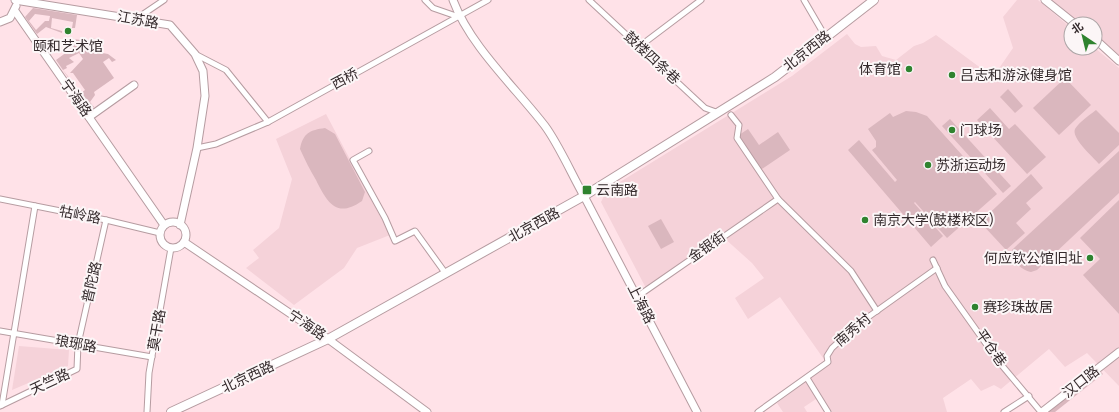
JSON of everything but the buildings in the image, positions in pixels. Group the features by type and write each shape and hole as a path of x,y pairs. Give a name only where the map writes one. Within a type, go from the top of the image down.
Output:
{"main road":[{"name":"北京西路","path":"171,412 328,339 584,196 716,112 775,77 825,36 874,0"}],"street":[{"path":"0,22 10,18 15,10 15,0"},
{"name":"江苏路","path":"15,0 170,25 195,54 203,71 205,96 197,148 180,225"},
{"path":"426,0 433,8 459,17"},
{"path":"453,0 459,17 484,51 546,128 584,196"},
{"name":"西桥","path":"197,148 216,144 268,122 488,0"},
{"name":"鼓楼四条巷","path":"589,0 640,46 704,108 716,112"},
{"path":"640,46 701,0"},
{"path":"804,0 825,36"},
{"path":"1045,0 1065,16"},
{"path":"136,19 161,1"},
{"name":"宁海路","path":"15,10 164,225"},
{"path":"1103,47 1119,62"},
{"path":"195,54 226,70 268,122"},
{"path":"89,117 134,85"},
{"path":"731,115 739,125 737,138 778,199 851,271 876,311"},
{"path":"369,151 353,160 396,241 415,232 446,274"},
{"name":"上海路","path":"584,196 638,296 697,412"},
{"name":"金银街","path":"638,296 778,199"},
{"name":"牯岭路","path":"0,200 106,220 160,233"},
{"path":"1,405 35,206"},
{"name":"普陀路","path":"78,344 106,220"},
{"path":"172,222 180,225 185,231 184,242 178,247 171,248 163,245 160,233 164,225 172,222"},
{"name":"宁海路","path":"184,242 328,339 428,412"},
{"name":"莫干路","path":"147,412 149,373 171,248"},
{"name":"平仓巷","path":"933,260 945,286 999,362 1042,412"},
{"name":"南秀村","path":"758,412 828,362 827,356 832,348 876,311 937,268"},
{"name":"琅琊路","path":"0,331 152,357"},
{"name":"天竺路","path":"1,405 77,369 78,344"},
{"name":"汉口路","path":"1042,412 1119,352"},
{"path":"807,378 828,412"},
{"path":"1004,412 1029,396"}],"shaded area":[{"name":"南京大学(鼓楼校区)","path":"1017,0 1038,0 1063,21 1063,56 1103,56 1103,55 1119,68 1119,386 1087,353 1065,367 1049,349 1001,389 994,385 981,391 971,379 943,398 947,412 832,412 819,397 804,407 807,412 783,412 777,403 828,365 780,297 748,319 735,298 764,278 752,263 723,237 648,292 601,202 607,190 792,76 847,34 855,44 861,47 876,46 882,56 896,60 914,46 923,43 936,35 993,77 1013,48 1003,17"},
{"path":"1045,0 1119,0 1119,61 1103,46 1103,16 1065,16"},
{"path":"33,8 77,15 75,28 72,28 73,22 52,18 51,28 62,31 62,33 46,27 37,34 25,17","holes":["35,14 50,16 49,21 45,21 36,30 29,21"]},
{"path":"90,38 95,39 92,51 108,54 116,60 112,62 109,58 103,62 114,78 94,92 95,95 90,102 94,107 90,109 56,60 71,49 73,39 81,40 80,48 85,49 88,47","holes":["79,53 83,59 70,73 73,73 85,90 81,93 63,70 67,68 66,66 74,62 69,58"]},
{"path":"1065,78 1091,105 1059,135 1033,108"},
{"path":"1008,89 1023,106 1015,113 1000,97"},
{"path":"990,108 1009,129 1015,124 1046,157 1027,174 977,120"},
{"path":"1096,110 1119,133 1119,145 1099,164 1079,142 1075,133 1075,129 1079,124"},
{"name":"苏浙运动场","path":"906,111 916,112 927,116 997,194 947,238 915,202 914,203 943,236 931,247 848,150 859,140 895,182 897,180 872,150 876,147 876,141 868,129 890,113 893,117"},
{"path":"326,114 390,235 357,248 344,268 294,305 246,268 259,258 253,250 279,228 292,179 276,139"},
{"path":"950,119 1011,186 1003,193 942,126"},
{"path":"325,128 335,134 365,192 362,201 353,206 339,208 333,206 324,195 300,149 303,139 308,133"},
{"path":"748,129 759,145 778,132 790,150 759,171 739,135"},
{"path":"1119,151 1119,193 1037,270 1031,272 1021,267 1015,261 1012,250"},
{"path":"1031,174 1043,188 1026,203 1031,209 1016,223 1025,233 1006,250 980,222"},
{"path":"1119,200 1119,314 1083,275 1100,259 1080,238"},
{"path":"661,219 674,242 661,249 648,226"},
{"path":"19,346 69,350 68,366 12,390"},
{"path":"1100,371 1103,374 1055,412 1048,412"}],"place":[{"name":"颐和艺术馆","path":"68,31"},
{"name":"体育馆","path":"909,69"},
{"name":"吕志和游泳健身馆","path":"952,75"},
{"name":"门球场","path":"952,130"},
{"name":"苏浙运动场","path":"928,165"},
{"name":"云南路","path":"587,190"},
{"name":"南京大学(鼓楼校区)","path":"865,220"},
{"name":"何应钦公馆旧址","path":"1090,258"},
{"name":"赛珍珠故居","path":"975,307"}]}
